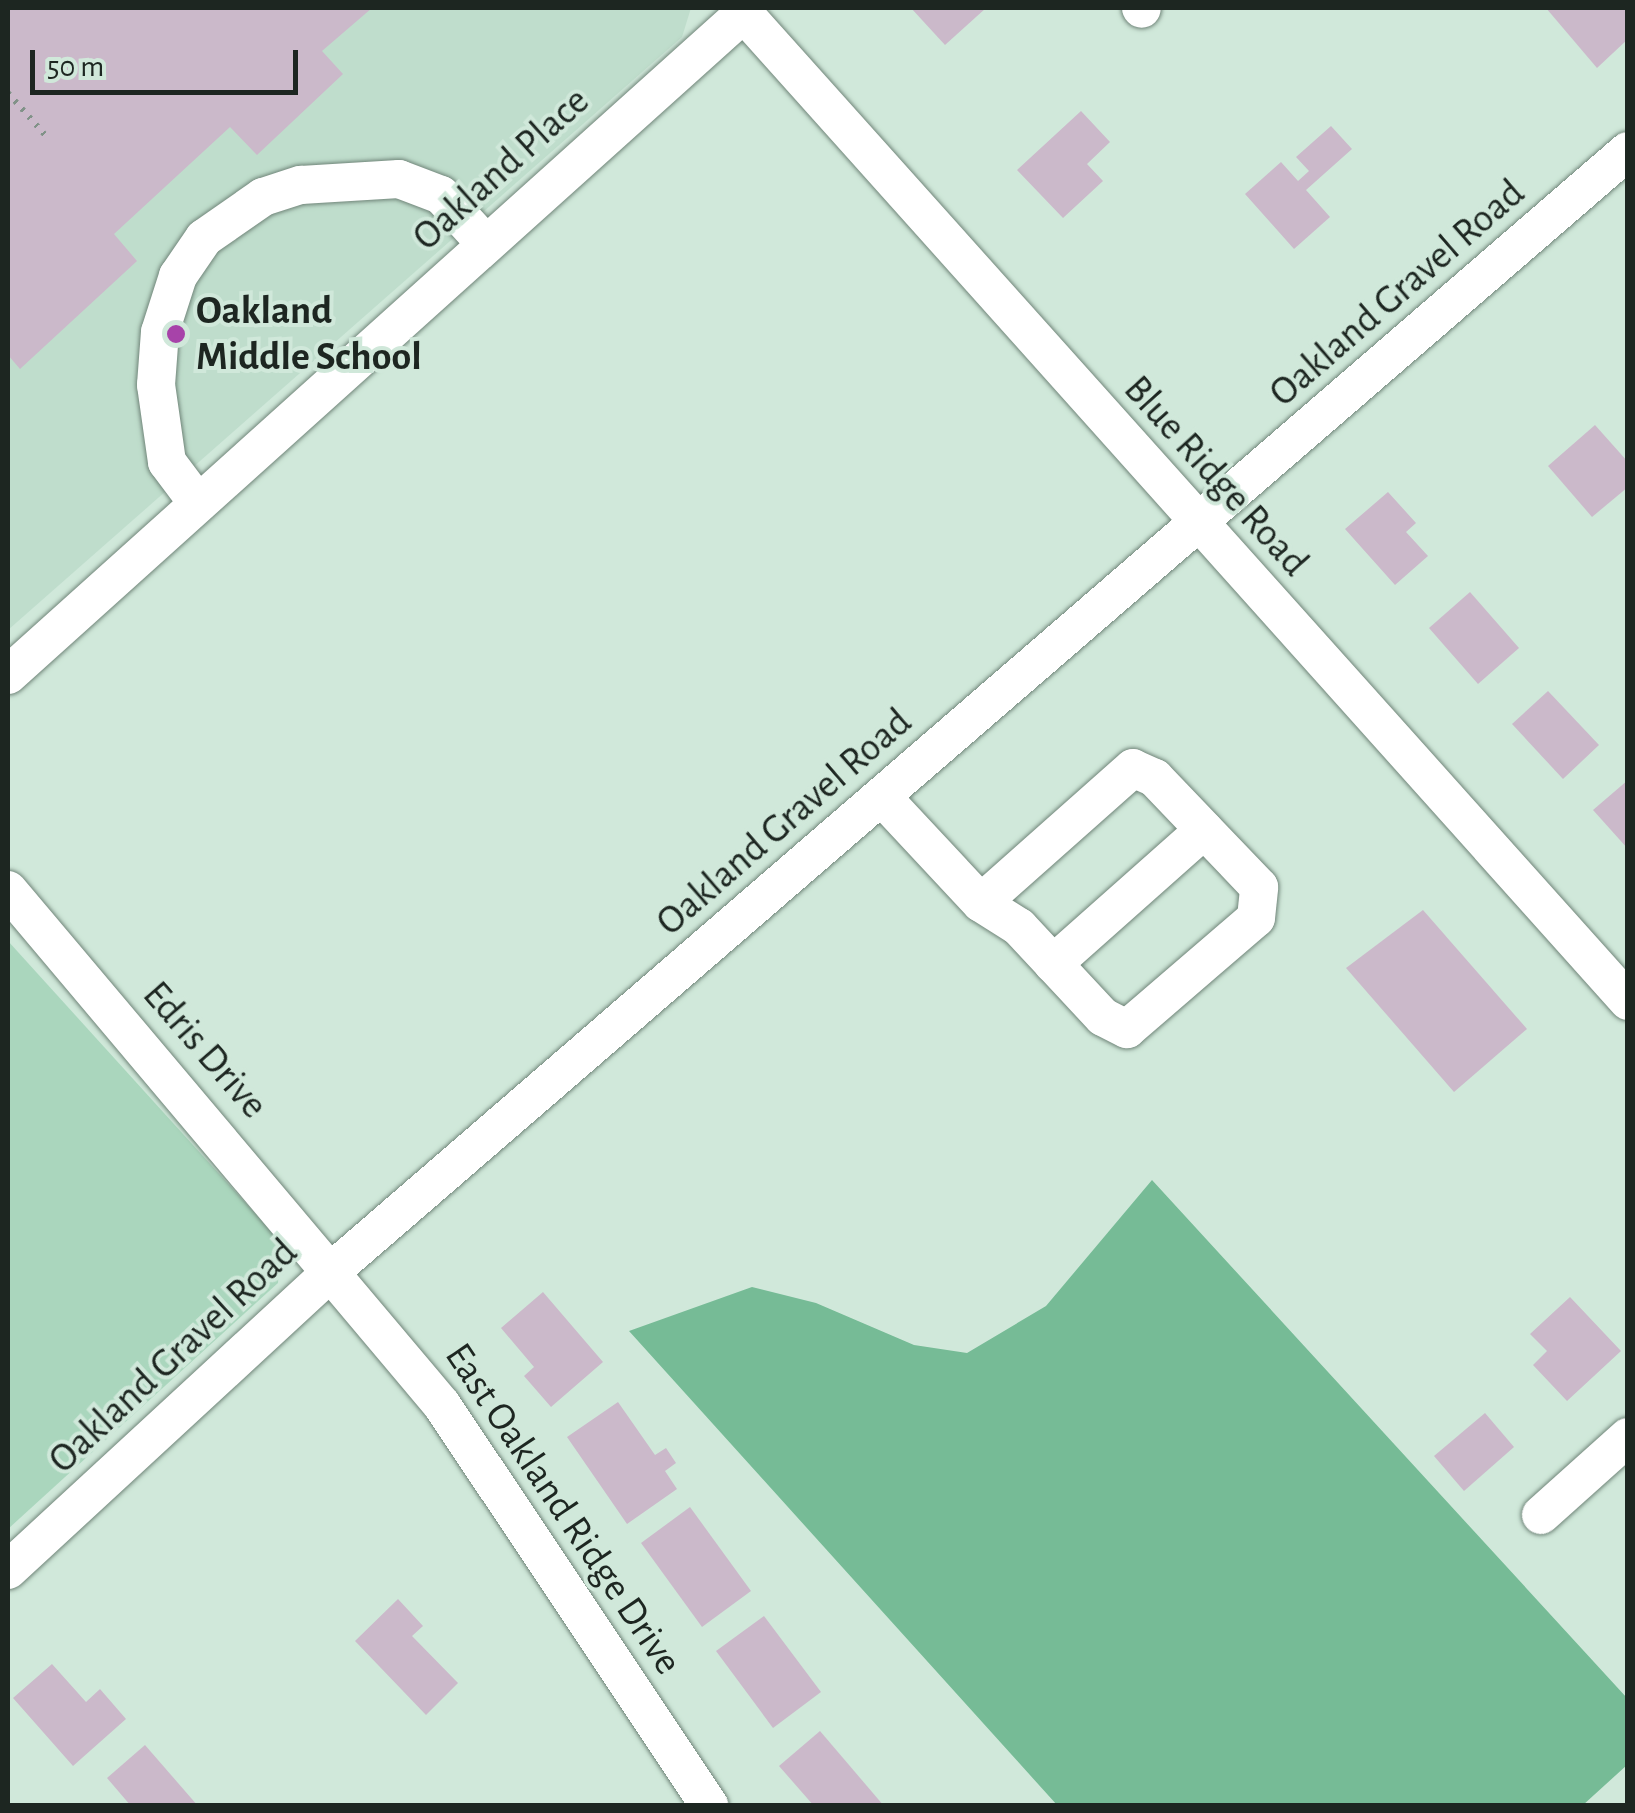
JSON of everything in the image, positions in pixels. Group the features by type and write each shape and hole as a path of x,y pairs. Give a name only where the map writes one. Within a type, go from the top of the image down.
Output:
{"street":[{"name":"Oakland Place","path":"8,674 742,10"},
{"name":"Blue Ridge Road","path":"742,10 1627,999"},
{"name":"Oakland Gravel Road","path":"8,1570 334,1269 1628,152"},
{"path":"197,502 167,462 156,385 160,332 178,276 204,238 263,197 301,185 399,179 441,195 484,244"},
{"path":"882,798 982,903 1019,926 1102,1018 1127,1029 1256,918 1259,888 1154,778 1133,768 982,903"},
{"path":"1053,964 1204,830"},
{"name":"Edris Drive","path":"8,890 334,1269"},
{"name":"East Oakland Ridge Drive","path":"334,1269 442,1405 709,1806"},
{"path":"1541,1515 1628,1437"}],"path":[{"path":"8,93 46,136"}],"shaded area":[{"name":"Oakland Middle School","path":"8,8 691,8 682,37 8,630"},
{"path":"8,941 281,1242 278,1283 8,1529"}],"green space":[{"path":"1152,1180 1627,1698 1627,1765 1583,1805 1057,1805 629,1331 752,1287 816,1303 914,1345 967,1353 1046,1306"}],"building":[{"name":"Oakland Middle School","path":"8,8 372,8 322,51 343,74 257,155 230,127 114,234 137,261 20,369 8,355"},
{"path":"911,8 986,8 945,45"},
{"path":"1546,8 1628,8 1628,39 1597,68"},
{"path":"1081,111 1110,142 1087,164 1103,181 1063,218 1017,170"},
{"path":"1331,126 1352,149 1306,190 1330,217 1294,249 1245,194 1281,162 1298,181 1309,171 1296,157"},
{"path":"1595,425 1628,462 1628,487 1592,517 1548,466"},
{"path":"1388,492 1416,523 1406,532 1428,556 1395,585 1345,529"},
{"path":"1470,592 1519,648 1478,684 1429,628"},
{"path":"1548,691 1599,745 1563,779 1512,724"},
{"path":"1628,780 1628,849 1593,810"},
{"path":"1423,910 1527,1029 1454,1092 1346,968"},
{"path":"543,1292 603,1362 551,1407 524,1376 534,1367 501,1328"},
{"path":"1570,1297 1621,1351 1567,1401 1533,1365 1547,1351 1530,1334"},
{"path":"618,1402 655,1455 666,1448 676,1463 665,1471 677,1489 627,1524 567,1437"},
{"path":"1485,1413 1514,1447 1464,1491 1434,1456"},
{"path":"690,1507 751,1591 702,1627 641,1543"},
{"path":"398,1599 423,1626 412,1636 458,1683 426,1715 355,1641"},
{"path":"764,1616 821,1692 773,1728 716,1651"},
{"path":"52,1664 86,1702 100,1689 126,1719 73,1766 13,1698"},
{"path":"820,1731 884,1806 814,1806 779,1766"},
{"path":"145,1745 198,1806 131,1806 107,1778"}],"place":[{"name":"Oakland Middle School","path":"176,334"}]}
